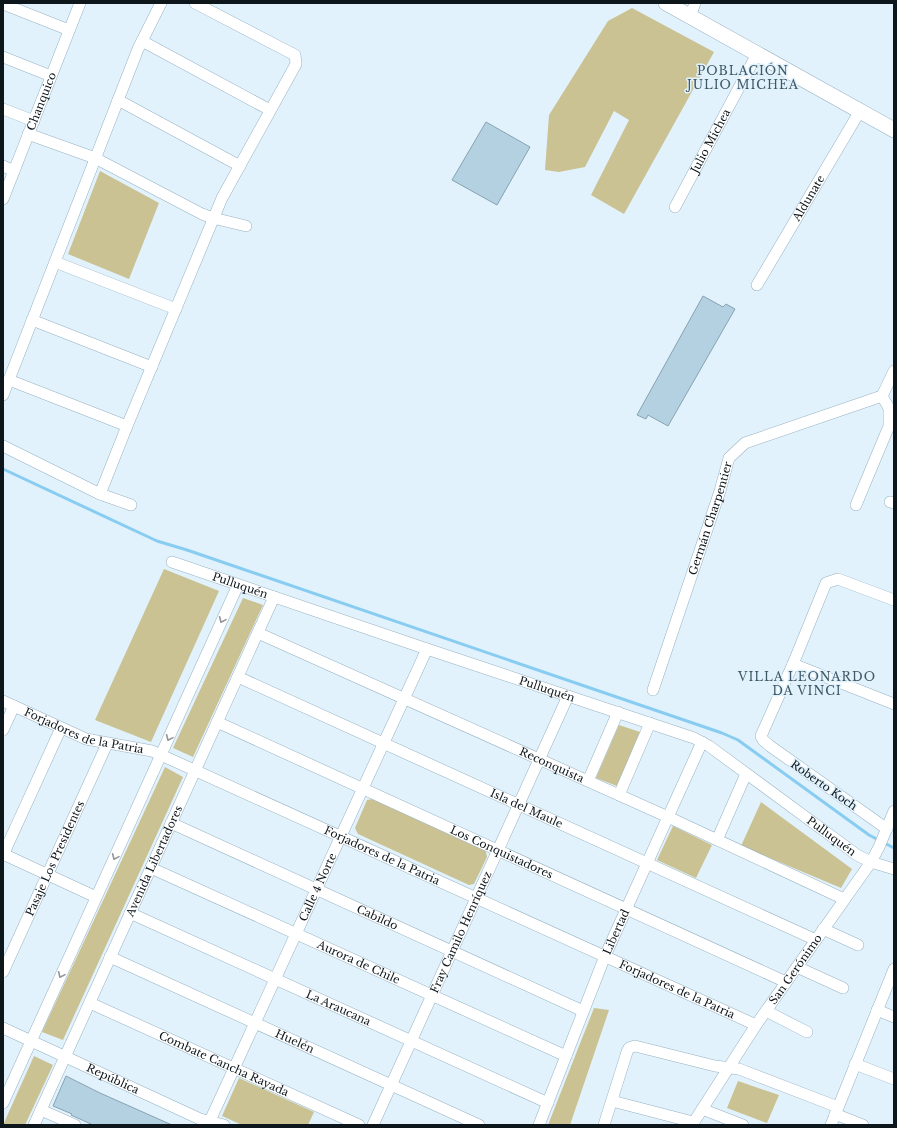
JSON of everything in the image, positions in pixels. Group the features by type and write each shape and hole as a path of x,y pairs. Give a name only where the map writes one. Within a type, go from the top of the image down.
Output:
{"main road":[{"path":"666,3 693,10 757,54 894,130"}],"street":[{"name":"Chanquico","path":"3,199 80,3"},
{"path":"3,395 118,100 142,41 161,3"},
{"path":"100,494 222,198 296,64 295,55 194,3"},
{"path":"3,4 69,30"},
{"path":"142,41 270,110"},
{"name":"Julio Michea","path":"675,207 757,54"},
{"path":"3,58 51,76"},
{"path":"118,100 240,166"},
{"path":"3,109 34,121"},
{"name":"Aldunate","path":"757,285 860,111"},
{"path":"28,134 95,158 213,218 246,226"},
{"path":"3,166 14,170"},
{"path":"55,262 176,309"},
{"path":"32,320 152,367"},
{"path":"856,505 889,426 889,408 882,396 894,371"},
{"path":"9,380 127,426"},
{"name":"Germán Charpentier","path":"653,690 717,499 729,458 745,443 882,396"},
{"path":"3,446 100,494 131,505"},
{"name":"Pulluquén","path":"172,562 686,735 702,742 857,855 871,862 894,869"},
{"path":"894,600 838,579 826,583 793,664 894,704"},
{"path":"3,1103 238,585"},
{"name":"Avenida Libertadores","path":"34,1125 274,597"},
{"name":"Reconquista","path":"258,633 668,817 844,899"},
{"name":"Calle 4 Norte","path":"209,1123 427,649"},
{"name":"Roberto Koch","path":"793,664 762,736 763,740 885,832"},
{"name":"Isla del Maule","path":"238,677 816,940"},
{"name":"Fray Camilo Henríquez","path":"372,1125 568,696"},
{"name":"Forjadores de la Patria","path":"3,701 86,739 152,751 756,1025"},
{"path":"3,730 14,706"},
{"path":"588,781 618,712"},
{"name":"Los Conquistadores","path":"217,722 786,982"},
{"path":"619,795 650,722"},
{"path":"61,728 3,854 96,897"},
{"name":"Libertad","path":"539,1125 604,956 702,742"},
{"name":"Pasaje Los Presidentes","path":"3,972 107,744"},
{"path":"717,840 746,774"},
{"name":"San Gerónimo","path":"692,1124 756,1025 871,862 894,811"},
{"name":"Cabildo","path":"171,823 583,1011"},
{"name":"Aurora de Chile","path":"151,868 566,1056"},
{"name":"La Araucana","path":"130,913 548,1102"},
{"path":"824,929 858,945"},
{"name":"Huelén","path":"110,957 479,1125"},
{"path":"797,967 843,988"},
{"path":"831,1125 894,969"},
{"name":"Combate Cancha Rayada","path":"90,1003 359,1125"},
{"path":"877,1010 894,1017"},
{"path":"766,1011 807,1032"},
{"name":"República","path":"3,1028 209,1123 224,1125"},
{"path":"604,1125 627,1052 631,1047 638,1046 715,1066 739,1069 836,1111 863,1125"},
{"path":"855,1064 894,1079"},
{"path":"612,1101 692,1124"},
{"path":"702,1109 742,1125"},
{"path":"41,1110 75,1125"}],"shaded area":[{"path":"632,8 714,52 624,214 591,195 629,120 614,111 585,167 559,172 545,170 549,115 608,21"},
{"path":"100,171 159,203 129,279 68,254"},
{"path":"164,569 219,591 151,742 95,720"},
{"path":"243,598 263,605 193,757 173,748"},
{"path":"619,725 640,732 617,786 596,778"},
{"path":"165,767 183,777 63,1040 42,1032"},
{"path":"373,799 485,847 487,857 474,884 469,885 358,834 355,828 367,800"},
{"path":"761,802 852,869 841,888 741,846"},
{"path":"673,826 712,845 696,878 657,860"},
{"path":"594,1008 609,1010 570,1125 548,1125"},
{"path":"34,1056 53,1065 25,1125 3,1125"},
{"path":"239,1078 314,1112 308,1125 242,1125 222,1116"},
{"path":"738,1081 779,1095 767,1123 727,1108"}],"building":[{"path":"486,122 530,147 497,205 452,180"},
{"path":"703,296 723,307 726,304 735,309 668,426 648,415 646,419 637,415"},
{"path":"66,1076 172,1125 93,1125 71,1115 72,1114 53,1106"}],"waterway":[{"path":"3,469 157,541 722,733 738,740 869,835 894,848"}],"district":[{"name":"POBLACIÓN JULIO MICHEA","path":"743,78"},
{"name":"VILLA LEONARDO DA VINCI","path":"807,684"}]}
